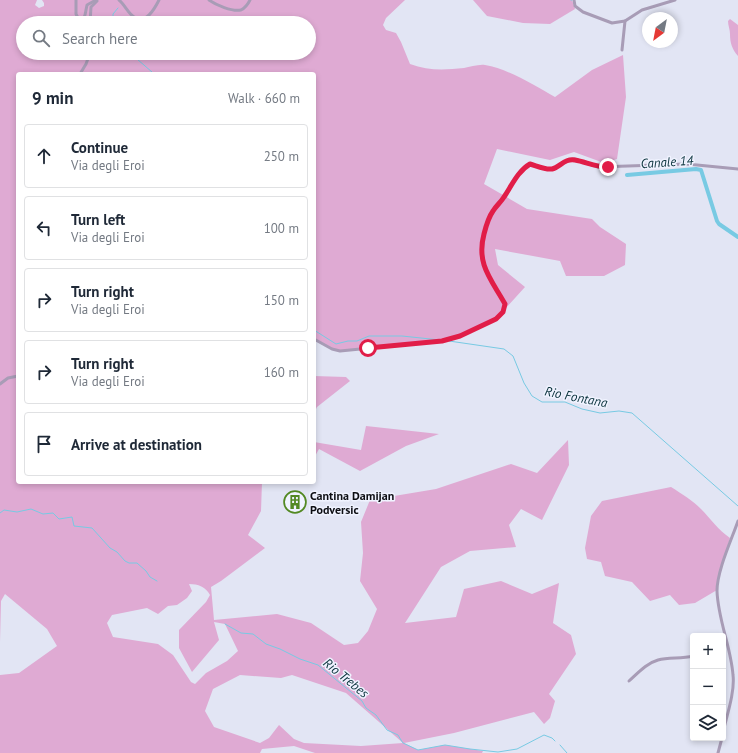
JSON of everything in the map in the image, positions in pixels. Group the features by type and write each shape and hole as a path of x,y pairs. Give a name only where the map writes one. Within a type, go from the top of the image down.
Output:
{"street":[{"path":"76,0 77,16"},
{"path":"85,16 87,5 97,0"},
{"path":"90,16 91,7 97,0"},
{"path":"119,0 132,16"},
{"path":"149,16 159,0"},
{"path":"209,0 230,9 240,10 247,5 250,0"},
{"path":"574,0 575,6 583,12 612,23 625,20 642,10 675,0"},
{"path":"622,50 625,20"},
{"path":"81,72 87,60"},
{"path":"316,340 332,349 340,351 442,341 460,336 496,319 503,312 505,304 483,264 480,250 486,223 493,210 519,174 530,164 546,169 553,169 568,160 574,159 598,167 687,164 738,169"},
{"path":"0,384 8,378 16,376"},
{"path":"724,633 717,590 720,572 738,521"},
{"path":"726,644 734,676 726,719"},
{"path":"629,680 646,666 658,660 684,659 690,657"},
{"path":"718,753 721,741"}],"shaded area":[{"path":"0,0 37,0 35,5 39,8 44,6 42,0 405,0 386,18 383,25 386,30 396,33 410,64 423,68 437,69 457,69 477,65 494,67 512,74 555,97 592,70 623,55 626,97 617,159 604,163 574,152 550,160 497,149 484,184 527,209 592,219 600,227 626,244 625,265 604,276 566,276 560,261 495,249 498,265 525,287 496,319 460,336 442,341 340,351 332,349 316,340 316,72 16,72 16,484 262,484 261,511 248,535 265,548 211,587 214,620 277,614 311,623 344,645 358,643 368,631 377,609 360,581 363,553 361,522 370,500 436,489 511,464 537,473 568,440 569,465 542,520 521,509 509,525 516,547 470,551 441,567 405,623 456,617 464,589 501,581 532,594 559,583 553,623 571,635 576,654 549,694 555,701 550,718 544,724 534,712 454,733 404,743 418,750 445,745 483,751 482,753 315,753 294,746 262,749 260,753 0,753 0,675 19,673 57,646 47,629 5,594 1,601 0,642","holes":["189,584 201,586 210,595 206,602 179,630 179,648 192,672 219,640 214,622 225,624 238,651 227,661 206,673 195,684 191,682 173,655 158,644 113,637 107,623 112,615 147,608 158,614 168,606 177,605 187,598 192,591","240,675 281,678 292,675 346,693 403,743 361,746 304,743 294,739 279,725 269,738 260,743 214,727 205,711 213,689"]},
{"path":"473,0 572,0 575,9 550,24 523,23 487,16"},
{"path":"730,19 738,25 738,56 731,43 728,21"},
{"path":"316,376 346,377 350,381 316,409"},
{"path":"366,426 439,434 406,446 360,471 319,449 316,454 316,442 361,450"},
{"path":"671,487 698,506 718,528 730,538 720,572 717,590 695,603 679,605 670,595 650,601 632,582 605,576 601,562 587,559 585,548 591,516 602,501"}],"waterway":[{"name":"Rio Fontana","path":"113,16 118,8"},
{"name":"Rio Fontana","path":"138,60 152,72"},
{"name":"Canale 14","path":"627,175 696,169 701,170 717,221 738,237"},
{"name":"Rio Fontana","path":"316,331 336,344 348,341 357,341 369,336 402,336 440,340"},
{"name":"Rio Fontana","path":"449,341 504,349 513,356 524,383 532,396 542,402 565,402 582,409 600,413 619,411 632,413 738,506"},
{"path":"0,513 4,510 17,512 31,509 43,514 53,513 59,519 72,517 74,526 92,528 110,548 117,552 125,561 129,563 137,563 150,577 157,581"},
{"name":"Rio Trebes","path":"225,624 241,633 253,634 266,644 318,665 362,701 366,708 376,715 387,730 398,735 401,740"},
{"name":"Rio Trebes","path":"401,740 403,743 418,750 445,745 498,752 517,749 544,735 555,741"},
{"name":"Rio Trebes","path":"560,745 567,753"}],"place":[{"name":"Cantina Damijan Podversic","path":"295,502"}],"route":[{"path":"368,348 442,341 460,336 496,319 503,312 505,304 484,269 480,250 486,223 493,210 519,174 530,164 546,169 553,169 561,163 574,159 598,167 608,167"}]}
